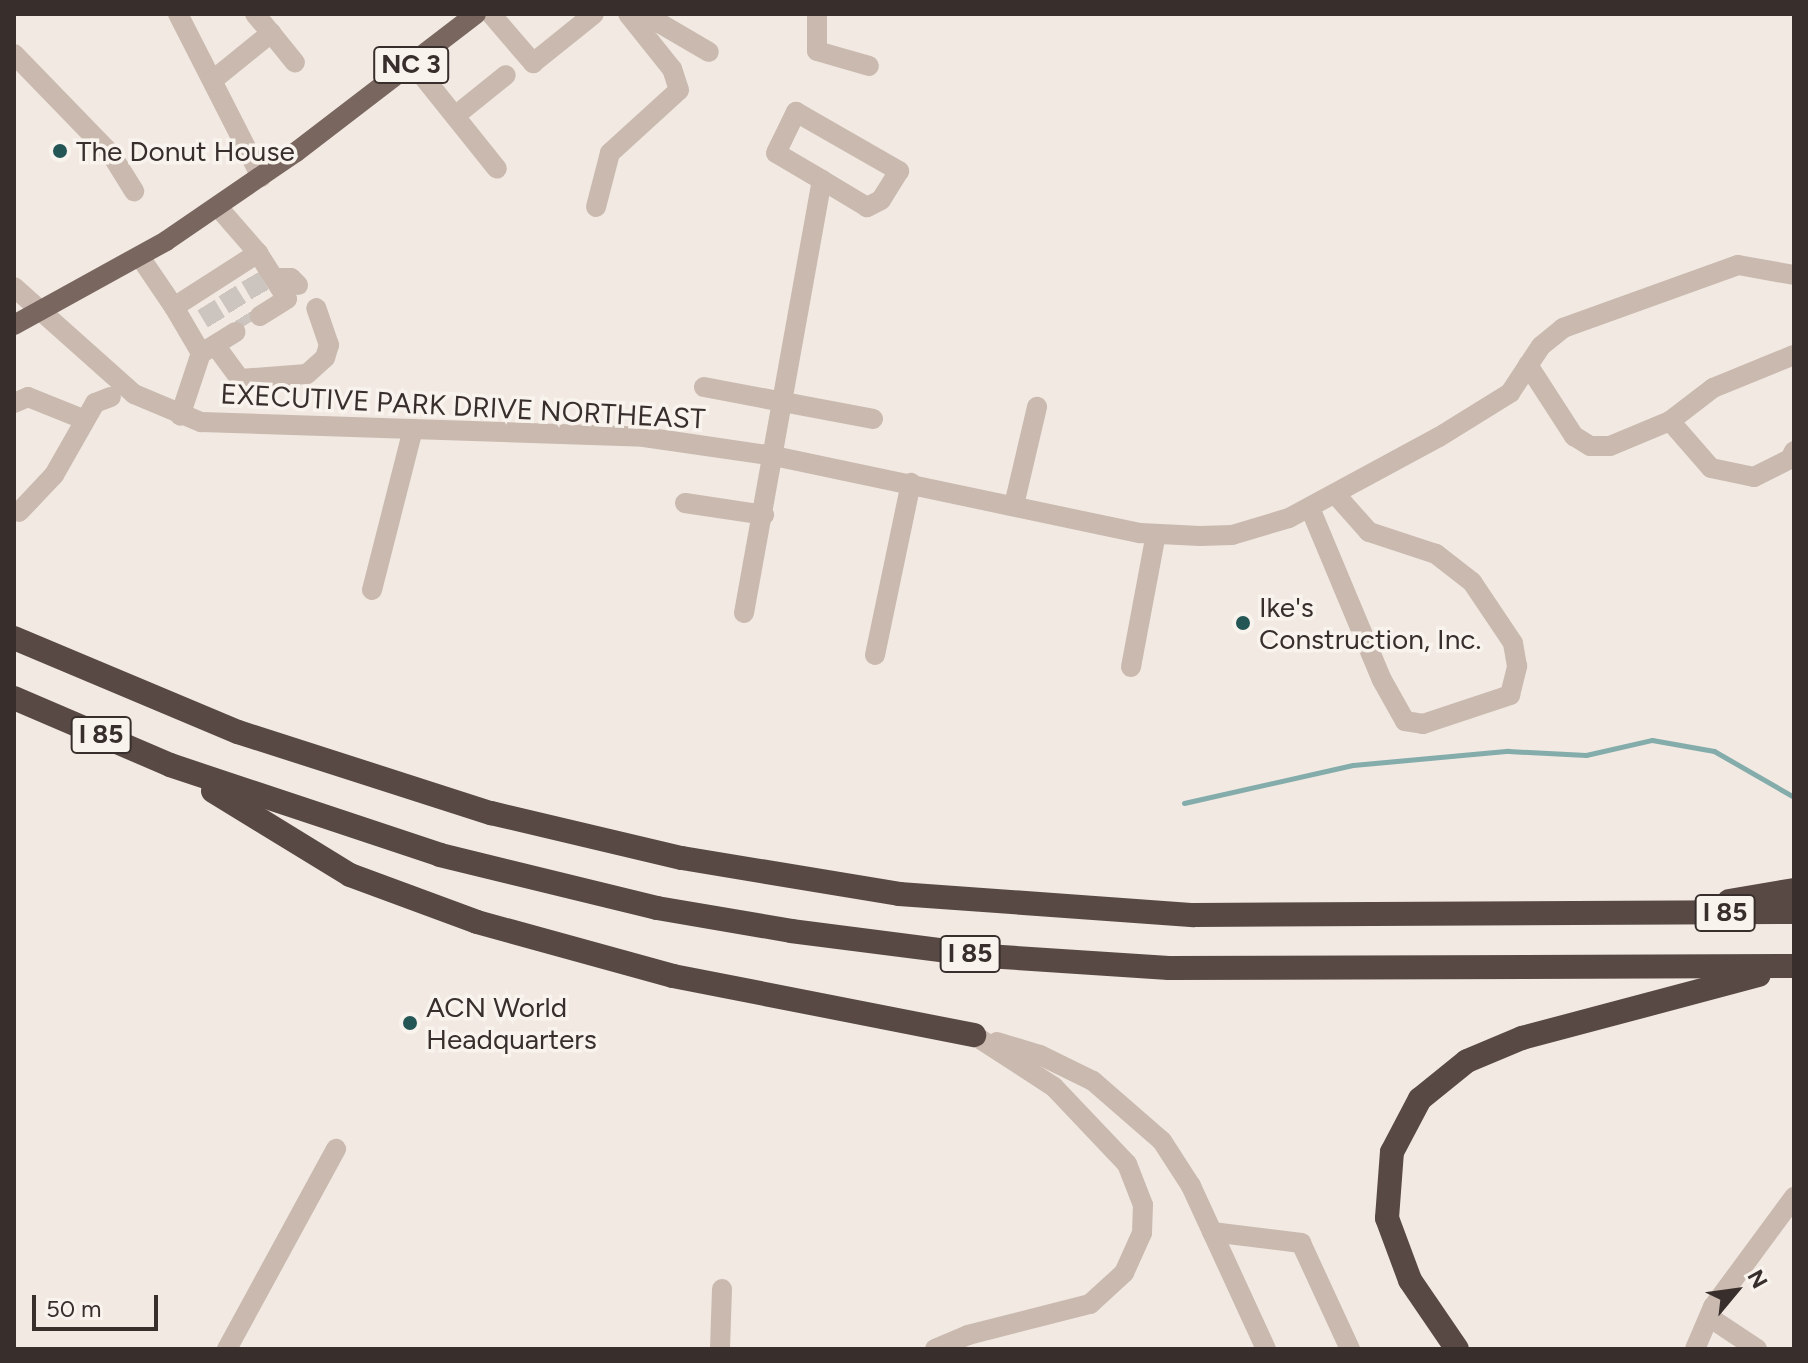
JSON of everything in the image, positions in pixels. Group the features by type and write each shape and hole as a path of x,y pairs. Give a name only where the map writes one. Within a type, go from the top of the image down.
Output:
{"highway":[{"name":"I 85","path":"14,638 179,709 352,772 593,840 786,876 984,904 1109,912 1288,917 1794,912"},
{"name":"I 85","path":"14,698 170,765 369,833 541,882 657,908 902,947 1169,968 1794,966"},
{"path":"170,765 350,875 477,922 673,976 974,1035"},
{"path":"1657,913 1794,890"},
{"path":"1457,1349 1410,1280 1387,1218 1392,1152 1420,1099 1467,1061 1522,1038 1794,966"}],"main road":[{"name":"NC 3","path":"14,325 140,257 261,177 476,14"}],"street":[{"path":"178,14 261,177"},
{"path":"255,14 295,63"},
{"path":"491,14 533,63 594,14"},
{"path":"596,207 610,153 679,90 672,69 628,14"},
{"path":"644,14 709,52"},
{"path":"817,14 817,51 869,66"},
{"path":"213,80 271,33"},
{"path":"14,54 111,154 134,191"},
{"path":"413,64 497,169"},
{"path":"455,116 506,75"},
{"path":"796,112 899,171 881,200 867,207 822,180 776,153 796,112"},
{"path":"744,613 822,180"},
{"path":"217,206 250,265 274,278 291,278 298,285"},
{"path":"140,257 174,307 219,339 240,379 295,379 318,368 329,345 316,308"},
{"path":"174,307 202,298 250,265"},
{"name":"EXECUTIVE PARK DRIVE NORTHEAST","path":"14,287 134,394 180,416 225,426 644,437 774,456 1156,534 1232,535 1310,508 1336,495 1510,393 1528,365 1563,328 1738,265 1794,275"},
{"path":"264,308 287,299 274,278"},
{"path":"180,416 219,339"},
{"path":"1528,365 1574,436 1590,446 1610,446 1670,421 1713,388 1794,355"},
{"path":"704,387 873,419"},
{"path":"14,403 28,397 85,420"},
{"path":"19,512 54,475 95,403 111,397"},
{"path":"1014,505 1037,407"},
{"path":"1670,421 1711,468 1754,477 1790,459 1794,451"},
{"path":"372,590 413,429"},
{"path":"875,655 911,483"},
{"path":"1310,508 1376,667 1405,721 1423,724 1510,695 1516,683 1513,643 1472,582 1436,554 1369,532 1336,495"},
{"path":"685,503 764,515"},
{"path":"1131,667 1156,534"},
{"path":"974,1035 1040,1055 1093,1081 1129,1107 1162,1141 1212,1232 1266,1349"},
{"path":"935,1349 968,1335 1090,1304 1124,1273 1142,1233 1143,1205 1127,1164 1054,1087 974,1035"},
{"path":"227,1349 336,1149"},
{"path":"1695,1349 1709,1317 1794,1197"},
{"path":"1212,1232 1301,1243 1350,1349"},
{"path":"720,1349 722,1289"},
{"path":"1709,1317 1757,1349"}],"waterway":[{"path":"1184,803 1353,765 1508,751 1586,755 1652,740 1714,751 1794,797"}],"tunnel":[{"path":"250,277 262,298"},
{"path":"227,291 248,324"},
{"path":"206,305 218,325"}],"place":[{"name":"The Donut House","path":"60,151"},
{"name":"Ike's Construction, Inc.","path":"1243,623"},
{"name":"ACN World Headquarters","path":"410,1023"}]}
